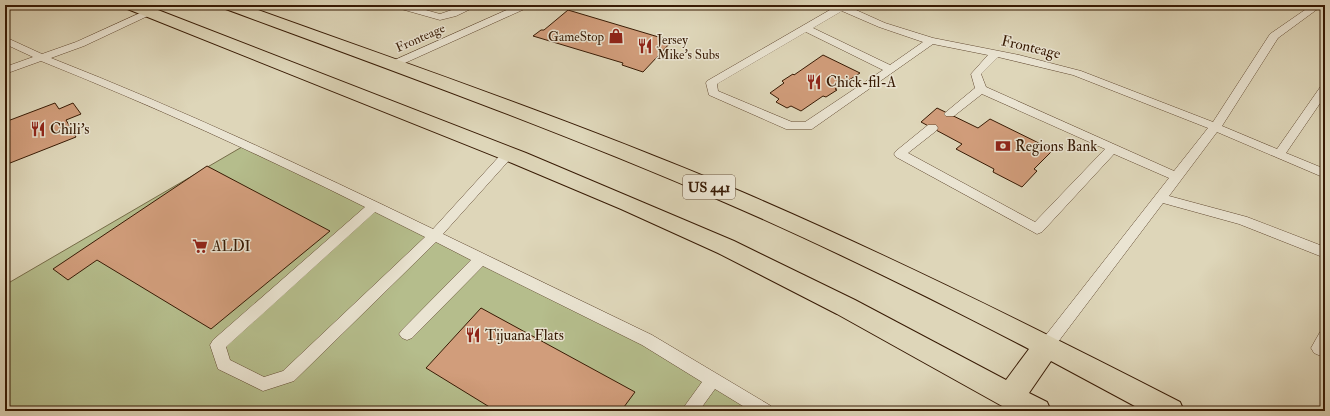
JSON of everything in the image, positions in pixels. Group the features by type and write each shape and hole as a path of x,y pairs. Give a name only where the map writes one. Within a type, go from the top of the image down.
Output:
{"main road":[{"name":"US 441","path":"229,5 560,127 690,179 882,264 1047,345 1170,411"},
{"path":"140,9 508,154 629,204 726,247 846,308 1026,406 1047,345"}],"lane":[{"path":"397,5 440,17 453,14 474,5"},
{"name":"Fronteage","path":"392,65 526,5"},
{"path":"1047,345 1215,127 1274,36 1318,5"},
{"name":"Fronteage","path":"840,6 882,25 931,41 1077,73 1215,127 1325,174"},
{"path":"840,6 711,83 713,93 790,126 808,126 931,41"},
{"path":"5,71 80,44 140,9"},
{"path":"805,28 890,69"},
{"path":"5,40 42,58 126,91 315,177 647,340 765,411"},
{"path":"995,54 976,74 981,89 1177,177"},
{"path":"1279,154 1325,88"},
{"path":"950,114 981,89"},
{"path":"932,128 900,154 1037,229 1112,149"},
{"path":"374,206 218,345 224,364 263,384 288,376 434,236 508,154"},
{"path":"1161,198 1242,220 1325,254"},
{"path":"407,334 481,259"},
{"path":"1325,336 1319,348 1325,351"},
{"path":"689,411 713,380"}],"green space":[{"path":"247,144 774,411 5,411 5,285"}],"building":[{"path":"568,10 672,41 643,72 622,65 623,63 533,36 541,30 544,30"},
{"name":"Chick-fil-A","path":"823,55 860,73 835,89 837,90 826,97 823,96 801,111 791,106 787,108 776,102 779,99 770,93 784,83 782,81 793,74 794,75"},
{"name":"Chili's","path":"55,103 59,109 73,103 81,114 66,120 76,137 5,165 5,122"},
{"name":"Regions Bank","path":"937,108 978,128 990,119 1053,150 1034,169 1037,171 1022,187 993,172 994,169 956,149 962,144 921,122"},
{"name":"ALDI","path":"207,166 330,231 211,329 97,260 68,280 53,269"},
{"path":"481,308 635,392 621,411 496,411 426,368"}],"place":[{"name":"GameStop","path":"616,36"},
{"name":"Jersey Mike's Subs","path":"645,46"},
{"name":"Chick-fil-A","path":"814,82"},
{"name":"Chili's","path":"38,129"},
{"name":"Regions Bank","path":"1003,146"},
{"name":"ALDI","path":"200,246"},
{"name":"Tijuana Flats","path":"473,335"}]}
